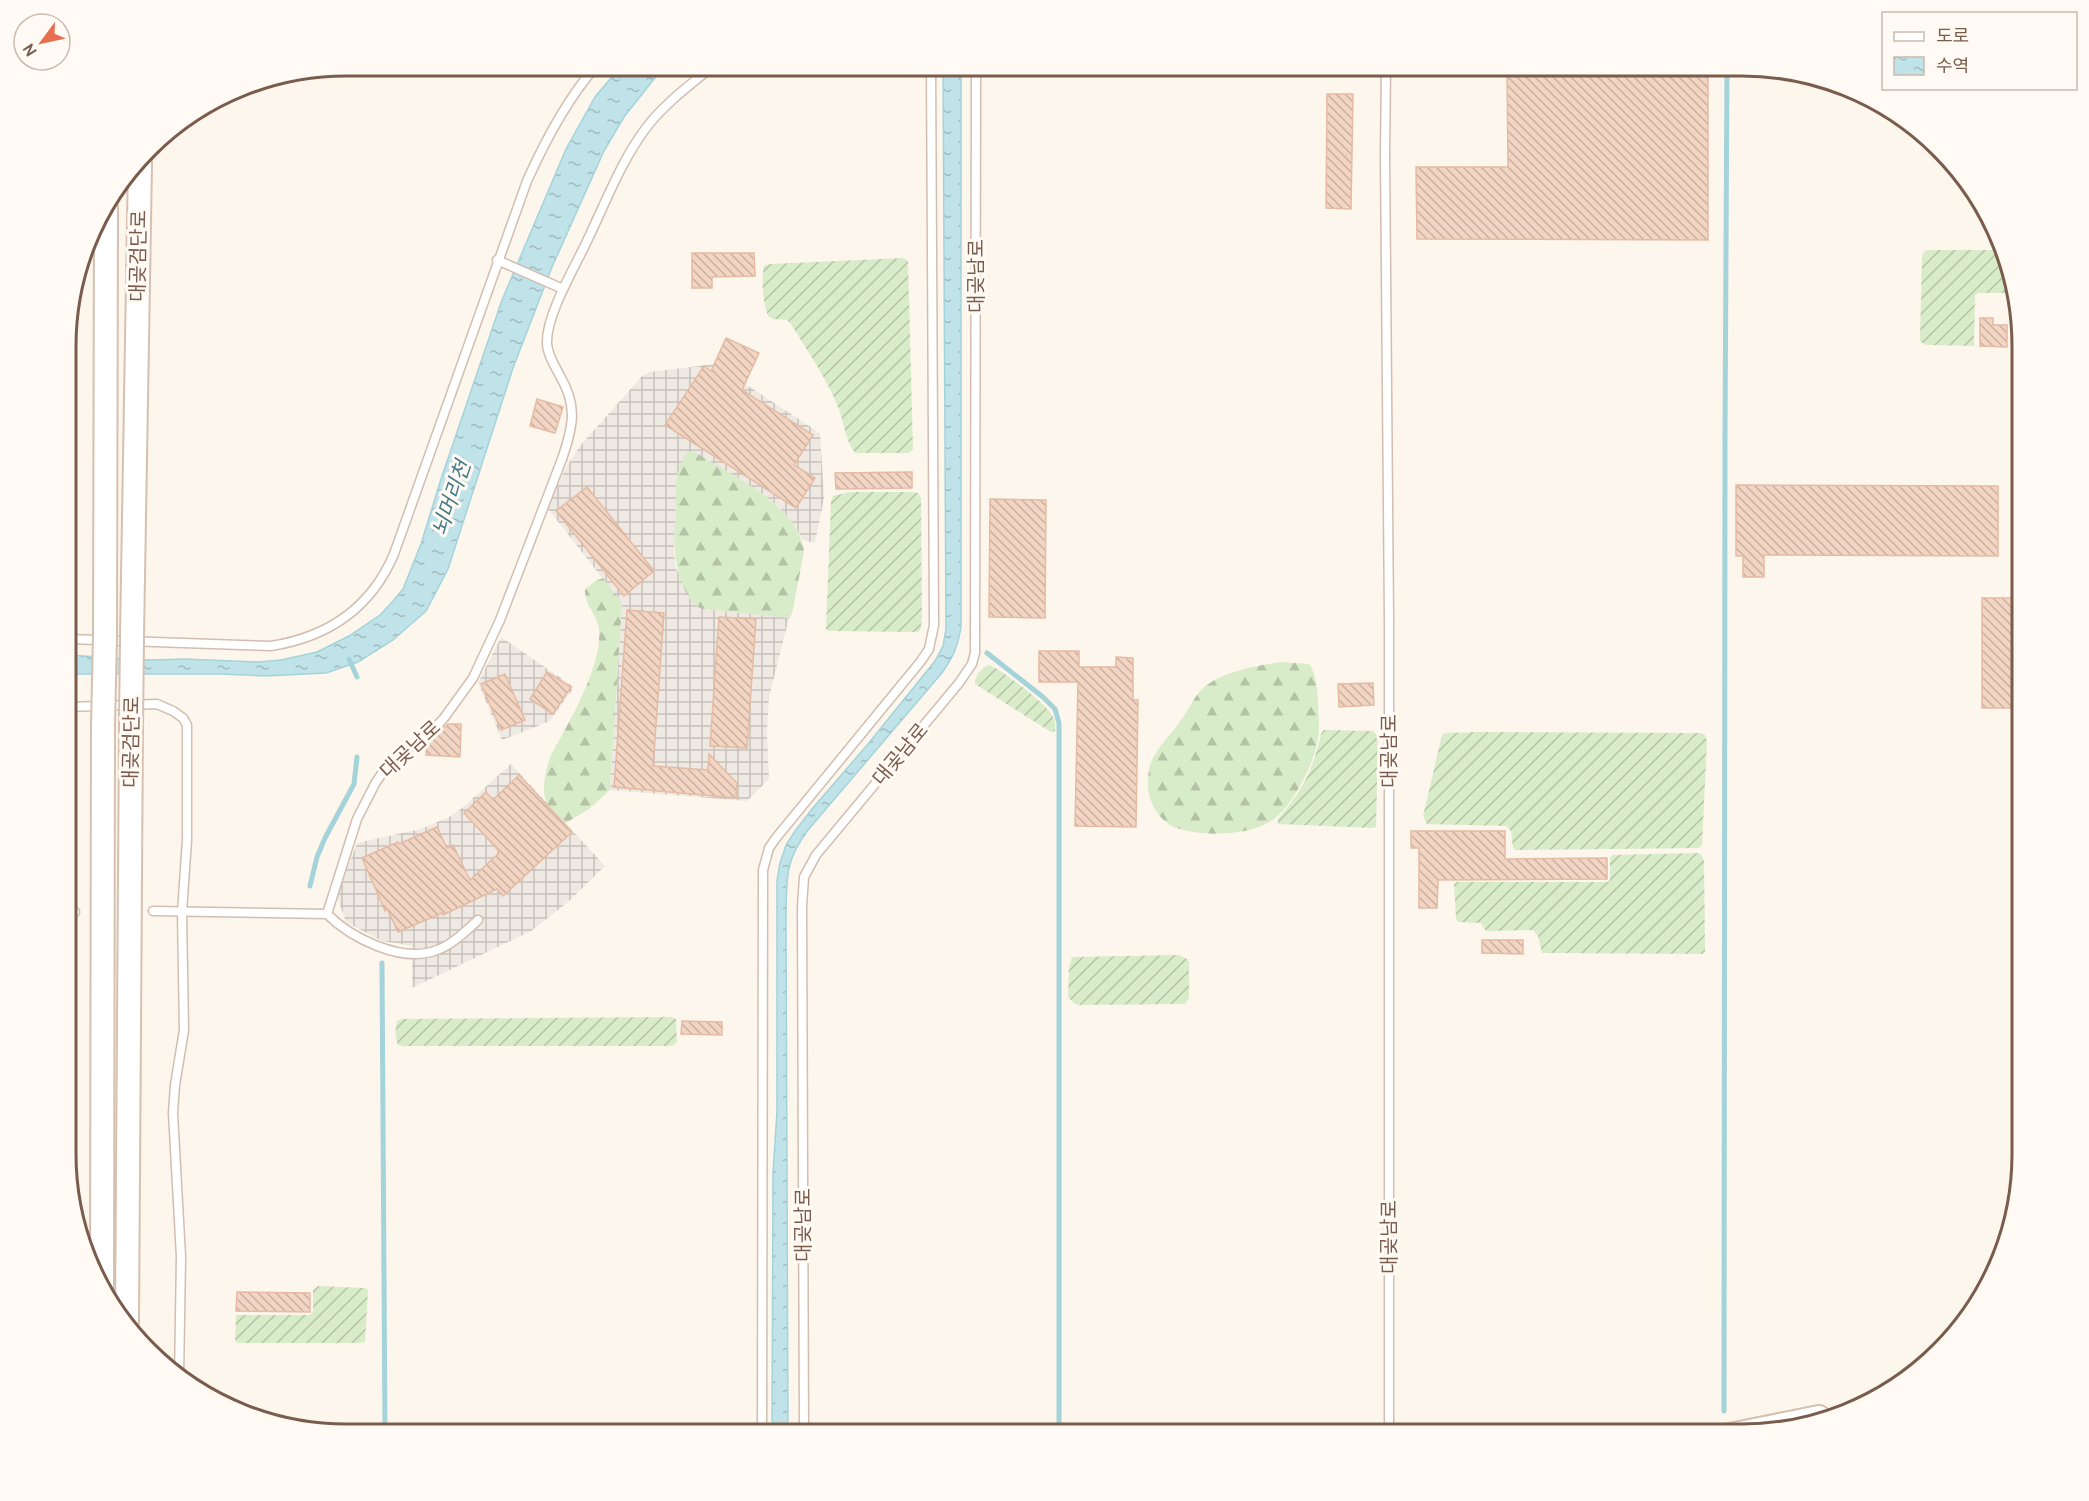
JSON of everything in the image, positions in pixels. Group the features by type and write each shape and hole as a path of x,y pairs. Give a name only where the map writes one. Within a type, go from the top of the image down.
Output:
{"main road":[{"name":"대곶검단로","path":"127,1312 132,636 140,172"},
{"name":"대곶검단로","path":"102,1270 105,225"}],"lane":[{"path":"76,639 271,646 293,642 326,628 346,616 377,587 394,554 516,207 538,156 588,76"},
{"name":"대곶남로","path":"327,914 357,819 376,782 388,765 431,732 473,678 500,620 562,459 571,434 573,416 570,397 549,355 546,343 548,330 563,288 620,173 645,129 658,114 702,76"},
{"name":"대곶남로","path":"762,1424 763,870 769,848 776,838 921,661 929,649 934,625 931,76"},
{"name":"대곶남로","path":"804,1424 802,907 804,877 816,855 967,673 975,653 976,76"},
{"name":"대곶남로","path":"1386,76 1389,620 1389,1424"},
{"path":"497,260 563,288"},
{"path":"76,707 157,704 183,718 188,735 187,840 182,912 184,1030 173,1113 181,1257 179,1367"},
{"path":"153,911 327,914 340,927 359,938 392,951 418,953 430,952 447,946 478,920"}],"shaded area":[{"path":"715,364 820,433 824,498 815,543 803,540 780,508 764,495 695,452 677,476 674,553 676,569 703,609 789,618 769,697 767,733 769,779 747,801 610,790 622,603 548,509 565,469 580,446 643,375 650,372"},
{"path":"501,637 574,687 550,721 502,740 478,683"},
{"path":"511,764 605,866 568,902 531,931 412,988 412,946 382,941 346,922 337,896 357,843 421,829 449,817"}],"green space":[{"path":"1995,250 2007,293 1975,295 1974,346 1927,345 1920,342 1922,256 1925,251"},
{"path":"903,258 908,261 913,450 909,453 855,453 849,443 839,409 829,387 791,324 787,320 773,319 768,316 763,291 764,266"},
{"path":"689,451 695,452 760,492 790,519 799,534 804,551 792,614 789,618 703,609 696,606 690,599 678,570 675,540 678,470"},
{"path":"850,492 913,492 918,493 921,498 922,615 921,628 918,632 829,631 826,629 831,501 833,496"},
{"path":"603,578 622,603 610,790 589,809 566,823 547,804 544,790 545,779 550,757 583,694 596,660 599,628 586,600 585,590 595,581"},
{"path":"1282,662 1309,664 1315,676 1318,700 1319,730 1315,753 1297,792 1279,815 1254,829 1212,834 1185,830 1169,824 1156,810 1149,793 1149,770 1157,750 1201,690 1208,684 1239,670"},
{"path":"989,665 1013,680 1050,712 1054,719 1055,731 1051,732 975,684 979,673"},
{"path":"1324,730 1373,731 1378,736 1376,827 1278,824 1278,819 1306,780"},
{"path":"1475,732 1701,733 1705,735 1707,741 1702,845 1699,848 1515,850 1510,831 1505,826 1427,824 1423,816 1442,735"},
{"path":"1701,854 1704,861 1705,952 1702,954 1542,953 1538,936 1533,930 1488,931 1481,923 1458,922 1456,919 1454,884 1457,882 1608,882 1610,880 1610,857 1613,855"},
{"path":"1179,955 1189,962 1189,998 1185,1004 1081,1005 1075,1004 1068,997 1069,967 1072,957"},
{"path":"671,1017 676,1019 677,1042 668,1046 403,1046 398,1045 396,1039 397,1021 402,1019"},
{"path":"318,1286 368,1290 365,1342 237,1343 235,1340 236,1315 310,1315 313,1311 313,1290"}],"water":[{"name":"뇌머리천","path":"613,76 657,76 624,117 604,151 552,267 513,368 448,569 426,611 393,640 358,662 326,673 265,676 76,674 76,655 150,660 258,662 281,660 317,652 349,636 380,615 394,600 403,589 421,544 502,300 566,149 595,97"},
{"path":"943,76 961,76 961,627 954,652 941,674 808,830 800,841 788,871 786,892 788,1424 772,1424 773,1173 777,1111 777,881 780,863 786,845 795,831 935,661 943,646 946,629"}],"building":[{"path":"1507,76 1708,76 1708,240 1417,239 1416,167 1508,167"},
{"path":"1327,94 1353,94 1351,209 1326,208"},
{"path":"692,253 754,253 755,276 712,277 712,288 692,288"},
{"path":"1980,318 1993,318 1993,325 2007,325 2007,347 1980,346"},
{"path":"726,338 759,353 742,390 813,435 794,465 815,478 796,508 665,425 704,366 711,371"},
{"path":"537,399 563,407 555,433 530,426"},
{"path":"912,472 912,488 836,489 835,473"},
{"path":"1736,485 1998,486 1998,556 1764,555 1764,577 1743,577 1743,556 1736,556"},
{"path":"587,487 654,571 624,596 556,511"},
{"path":"990,499 1046,500 1045,618 989,617"},
{"path":"1982,598 2012,598 2012,708 1982,708"},
{"path":"627,610 664,613 653,766 708,770 709,754 737,783 736,798 614,787"},
{"path":"719,617 756,619 747,748 710,746"},
{"path":"1039,651 1079,651 1079,667 1116,667 1116,657 1133,658 1133,700 1138,700 1136,827 1075,826 1078,682 1039,682"},
{"path":"547,672 571,687 553,714 530,699"},
{"path":"505,674 525,720 501,730 481,684"},
{"path":"1373,683 1374,705 1339,707 1338,684"},
{"path":"448,724 461,724 460,757 426,755 427,743"},
{"path":"519,775 572,832 503,896 497,889 443,915 442,913 398,932 387,909 385,911 362,858 437,827 447,848 453,845 470,880 500,852 464,813 486,792 493,800"},
{"path":"1411,831 1505,831 1505,859 1607,858 1607,879 1438,880 1437,908 1419,908 1419,848 1411,848"},
{"path":"1482,940 1523,940 1523,954 1482,953"},
{"path":"682,1021 722,1022 722,1035 681,1034"},
{"path":"237,1292 310,1293 310,1312 236,1311"}],"waterway":[{"path":"1724,1411 1727,76"},
{"path":"987,653 1043,697 1055,709 1059,723 1059,1424"},
{"path":"349,659 357,677"},
{"path":"310,886 317,857 325,838 354,784 357,757"},
{"path":"382,963 385,1424"}]}
